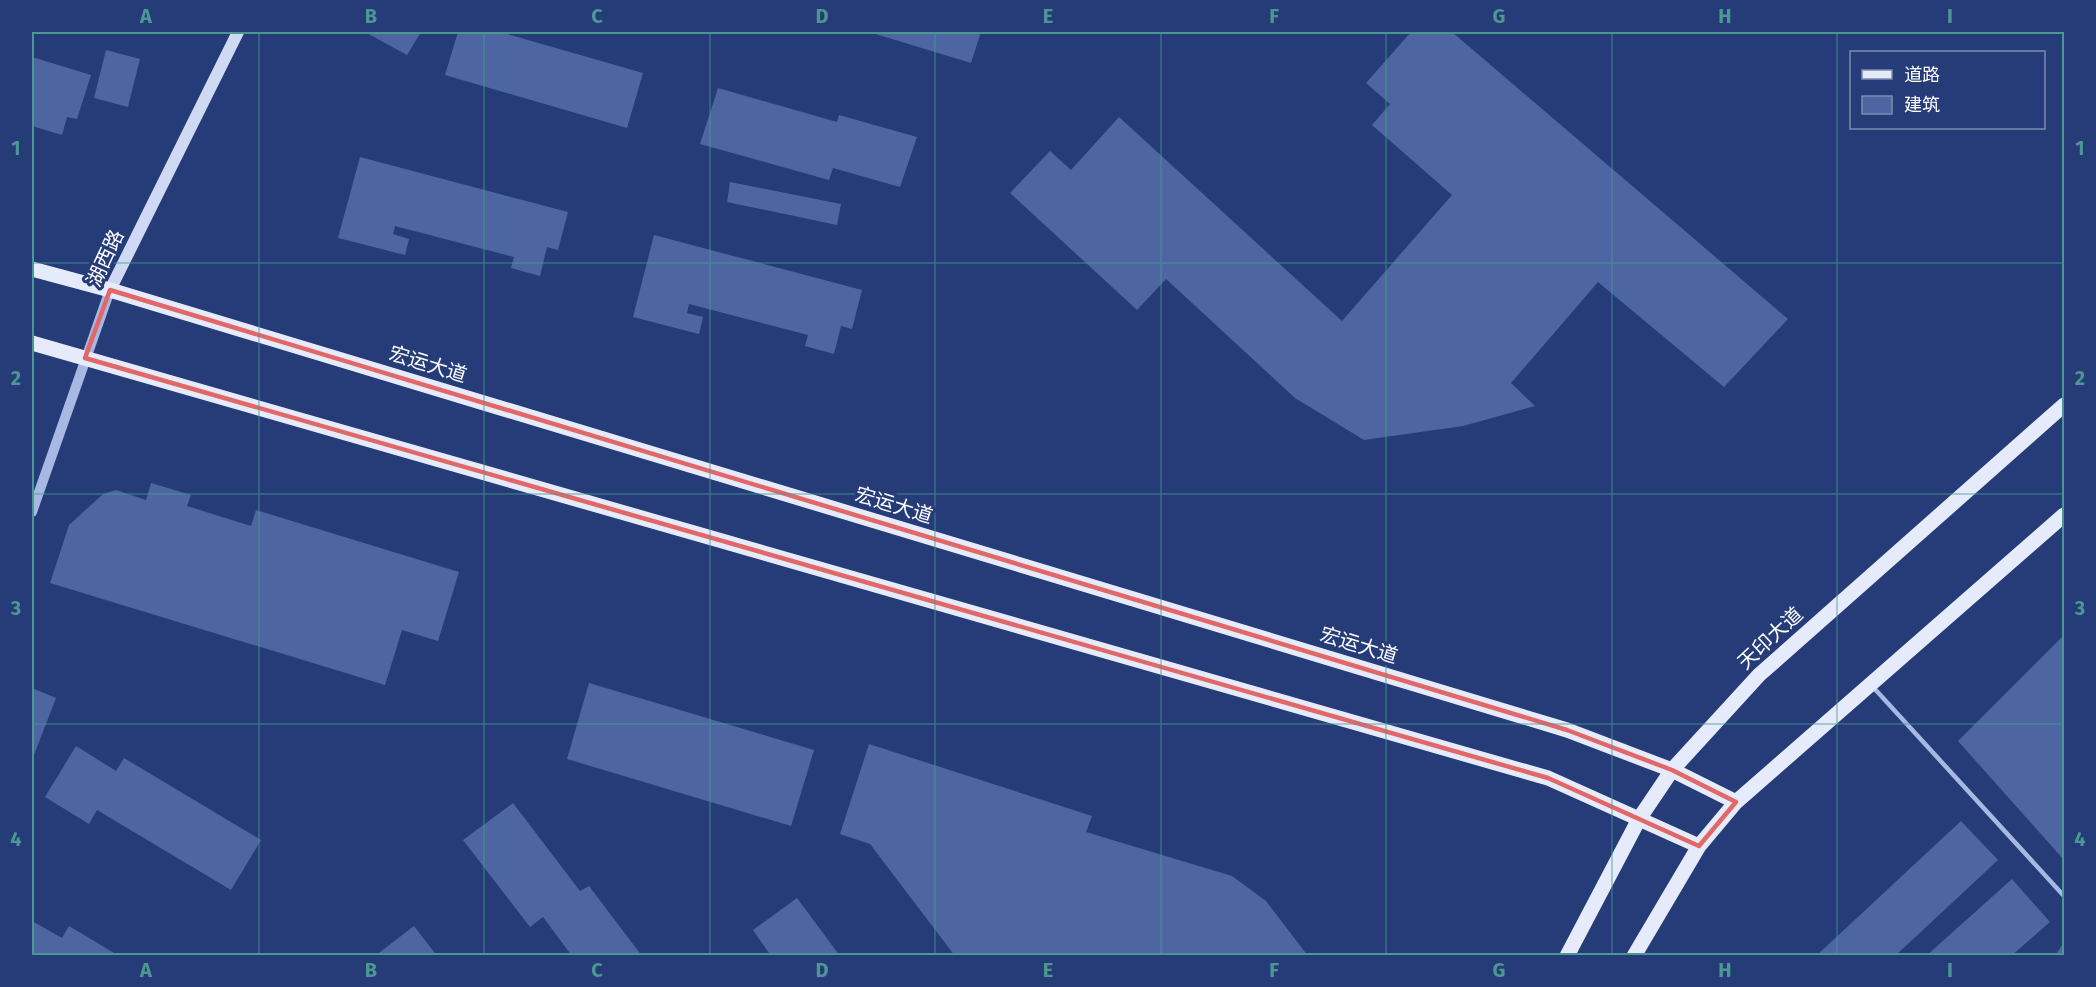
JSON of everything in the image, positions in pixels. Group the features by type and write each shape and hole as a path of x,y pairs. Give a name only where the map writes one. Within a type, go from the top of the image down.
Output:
{"main road":[{"name":"湖西路","path":"110,290 238,32"},
{"name":"宏运大道","path":"32,269 110,290 1567,730 1672,770 1736,802"},
{"path":"32,343 1548,778 1699,846"},
{"name":"天印大道","path":"1568,956 1639,819 1672,770 1759,675 2064,405"},
{"path":"1634,956 1699,846 1736,802 2064,515"}],"street":[{"name":"湖西路","path":"32,512 110,290"}],"lane":[{"path":"1871,686 2064,896"}],"highlighted area":[{"path":"110,290 1567,730 1672,770 1736,802 1699,846 1548,778 85,358"}],"building":[{"path":"365,32 421,32 407,55"},
{"path":"458,32 500,32 643,73 627,128 445,75"},
{"path":"869,32 981,32 971,63"},
{"path":"1411,32 1452,32 1788,319 1724,387 1598,282 1511,383 1535,406 1463,426 1364,440 1295,398 1166,279 1137,310 1010,193 1050,151 1071,170 1119,117 1342,321 1452,195 1372,125 1390,104 1366,83"},
{"path":"106,50 140,59 128,107 94,98"},
{"path":"32,57 91,75 77,119 67,117 62,135 32,126"},
{"path":"718,88 837,122 839,115 917,137 900,187 833,168 829,180 700,144"},
{"path":"360,157 568,212 558,250 547,247 540,276 511,268 514,257 395,226 393,234 409,239 405,255 338,238"},
{"path":"730,182 841,204 837,225 727,202"},
{"path":"654,235 862,290 852,329 841,326 834,354 805,346 808,335 689,304 687,313 703,317 699,334 633,317"},
{"path":"151,483 191,495 187,506 251,526 256,510 459,572 438,641 402,630 385,685 50,583 69,525 103,494 116,490 146,500"},
{"path":"2064,635 2064,860 1958,741"},
{"path":"589,683 814,750 791,826 567,759"},
{"path":"32,688 56,698 32,760"},
{"path":"869,744 1092,816 1086,832 1232,876 1266,901 1308,956 955,956 870,844 840,834"},
{"path":"76,746 116,771 124,758 261,840 231,890 97,810 89,824 45,797"},
{"path":"513,803 580,891 589,886 642,956 572,956 543,917 530,927 463,840"},
{"path":"1961,821 1998,860 1895,956 1816,956"},
{"path":"2012,879 2050,922 2011,956 1926,956"},
{"path":"797,898 840,956 771,956 753,930"},
{"path":"32,921 62,938 69,926 119,956 32,956"},
{"path":"414,926 437,956 375,956"},
{"path":"2064,942 2064,956 2055,956"}]}
